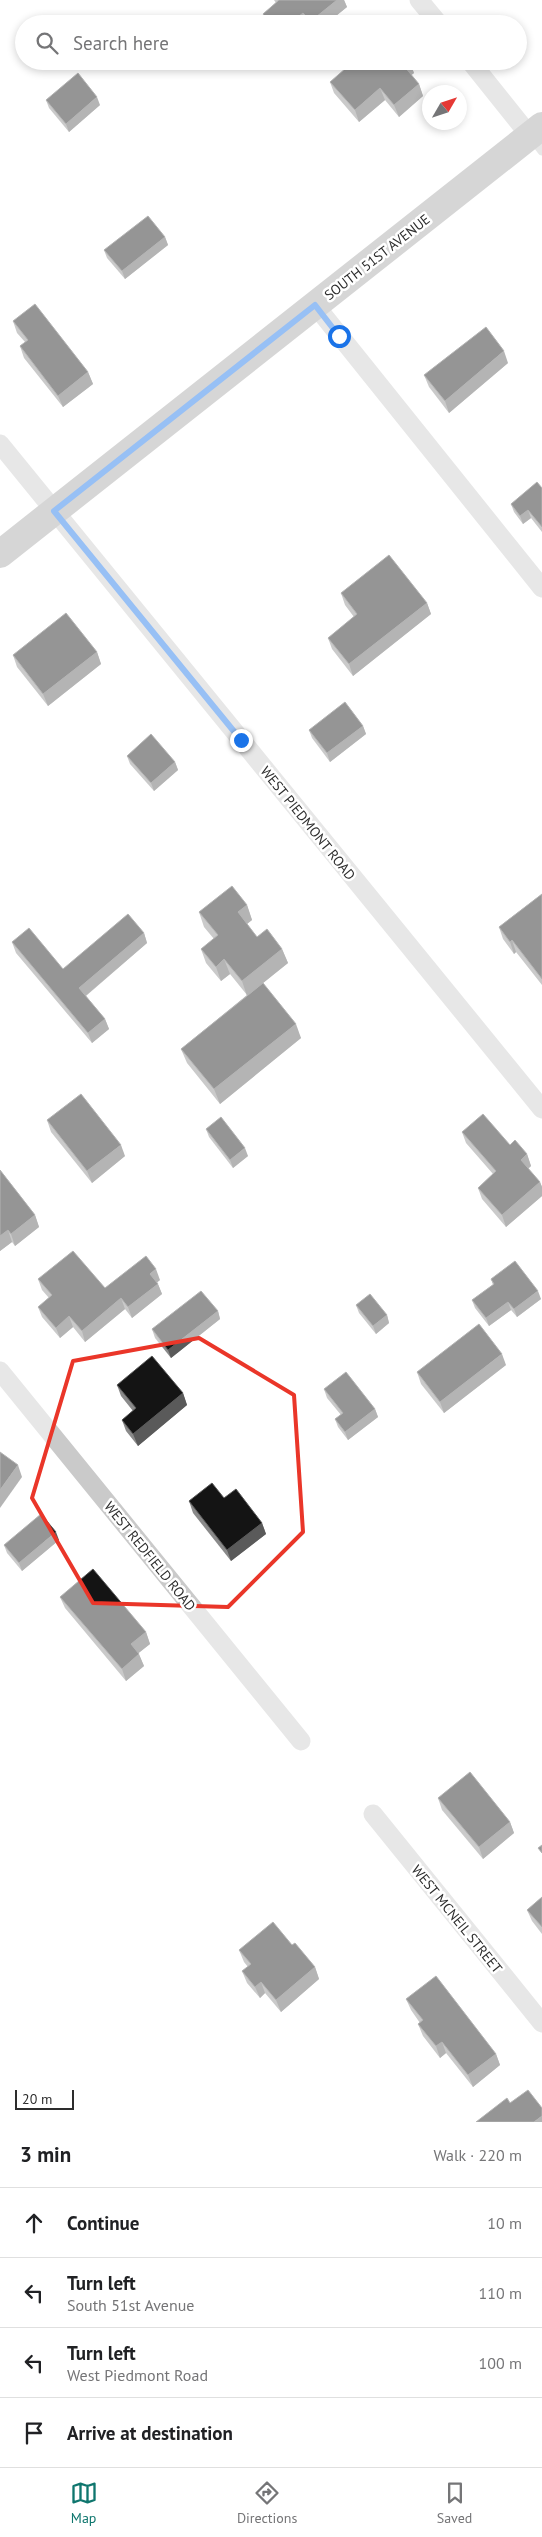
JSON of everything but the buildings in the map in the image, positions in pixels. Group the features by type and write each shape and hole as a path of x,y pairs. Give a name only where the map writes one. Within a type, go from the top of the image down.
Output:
{"main road":[{"name":"SOUTH 51ST AVENUE","path":"0,554 315,305 538,138"}],"street":[{"path":"419,0 432,15"},
{"path":"478,70 538,138"},
{"path":"315,305 542,588"},
{"name":"WEST PIEDMONT ROAD","path":"0,444 542,1109"},
{"name":"WEST REDFIELD ROAD","path":"0,1372 301,1741"},
{"name":"WEST MCNEIL STREET","path":"373,1814 542,2023"}],"highlighted area":[{"path":"199,1338 294,1395 303,1532 228,1607 93,1603 32,1498 73,1361"}],"route":[{"path":"241,740 54,511 315,305 339,336"}]}
